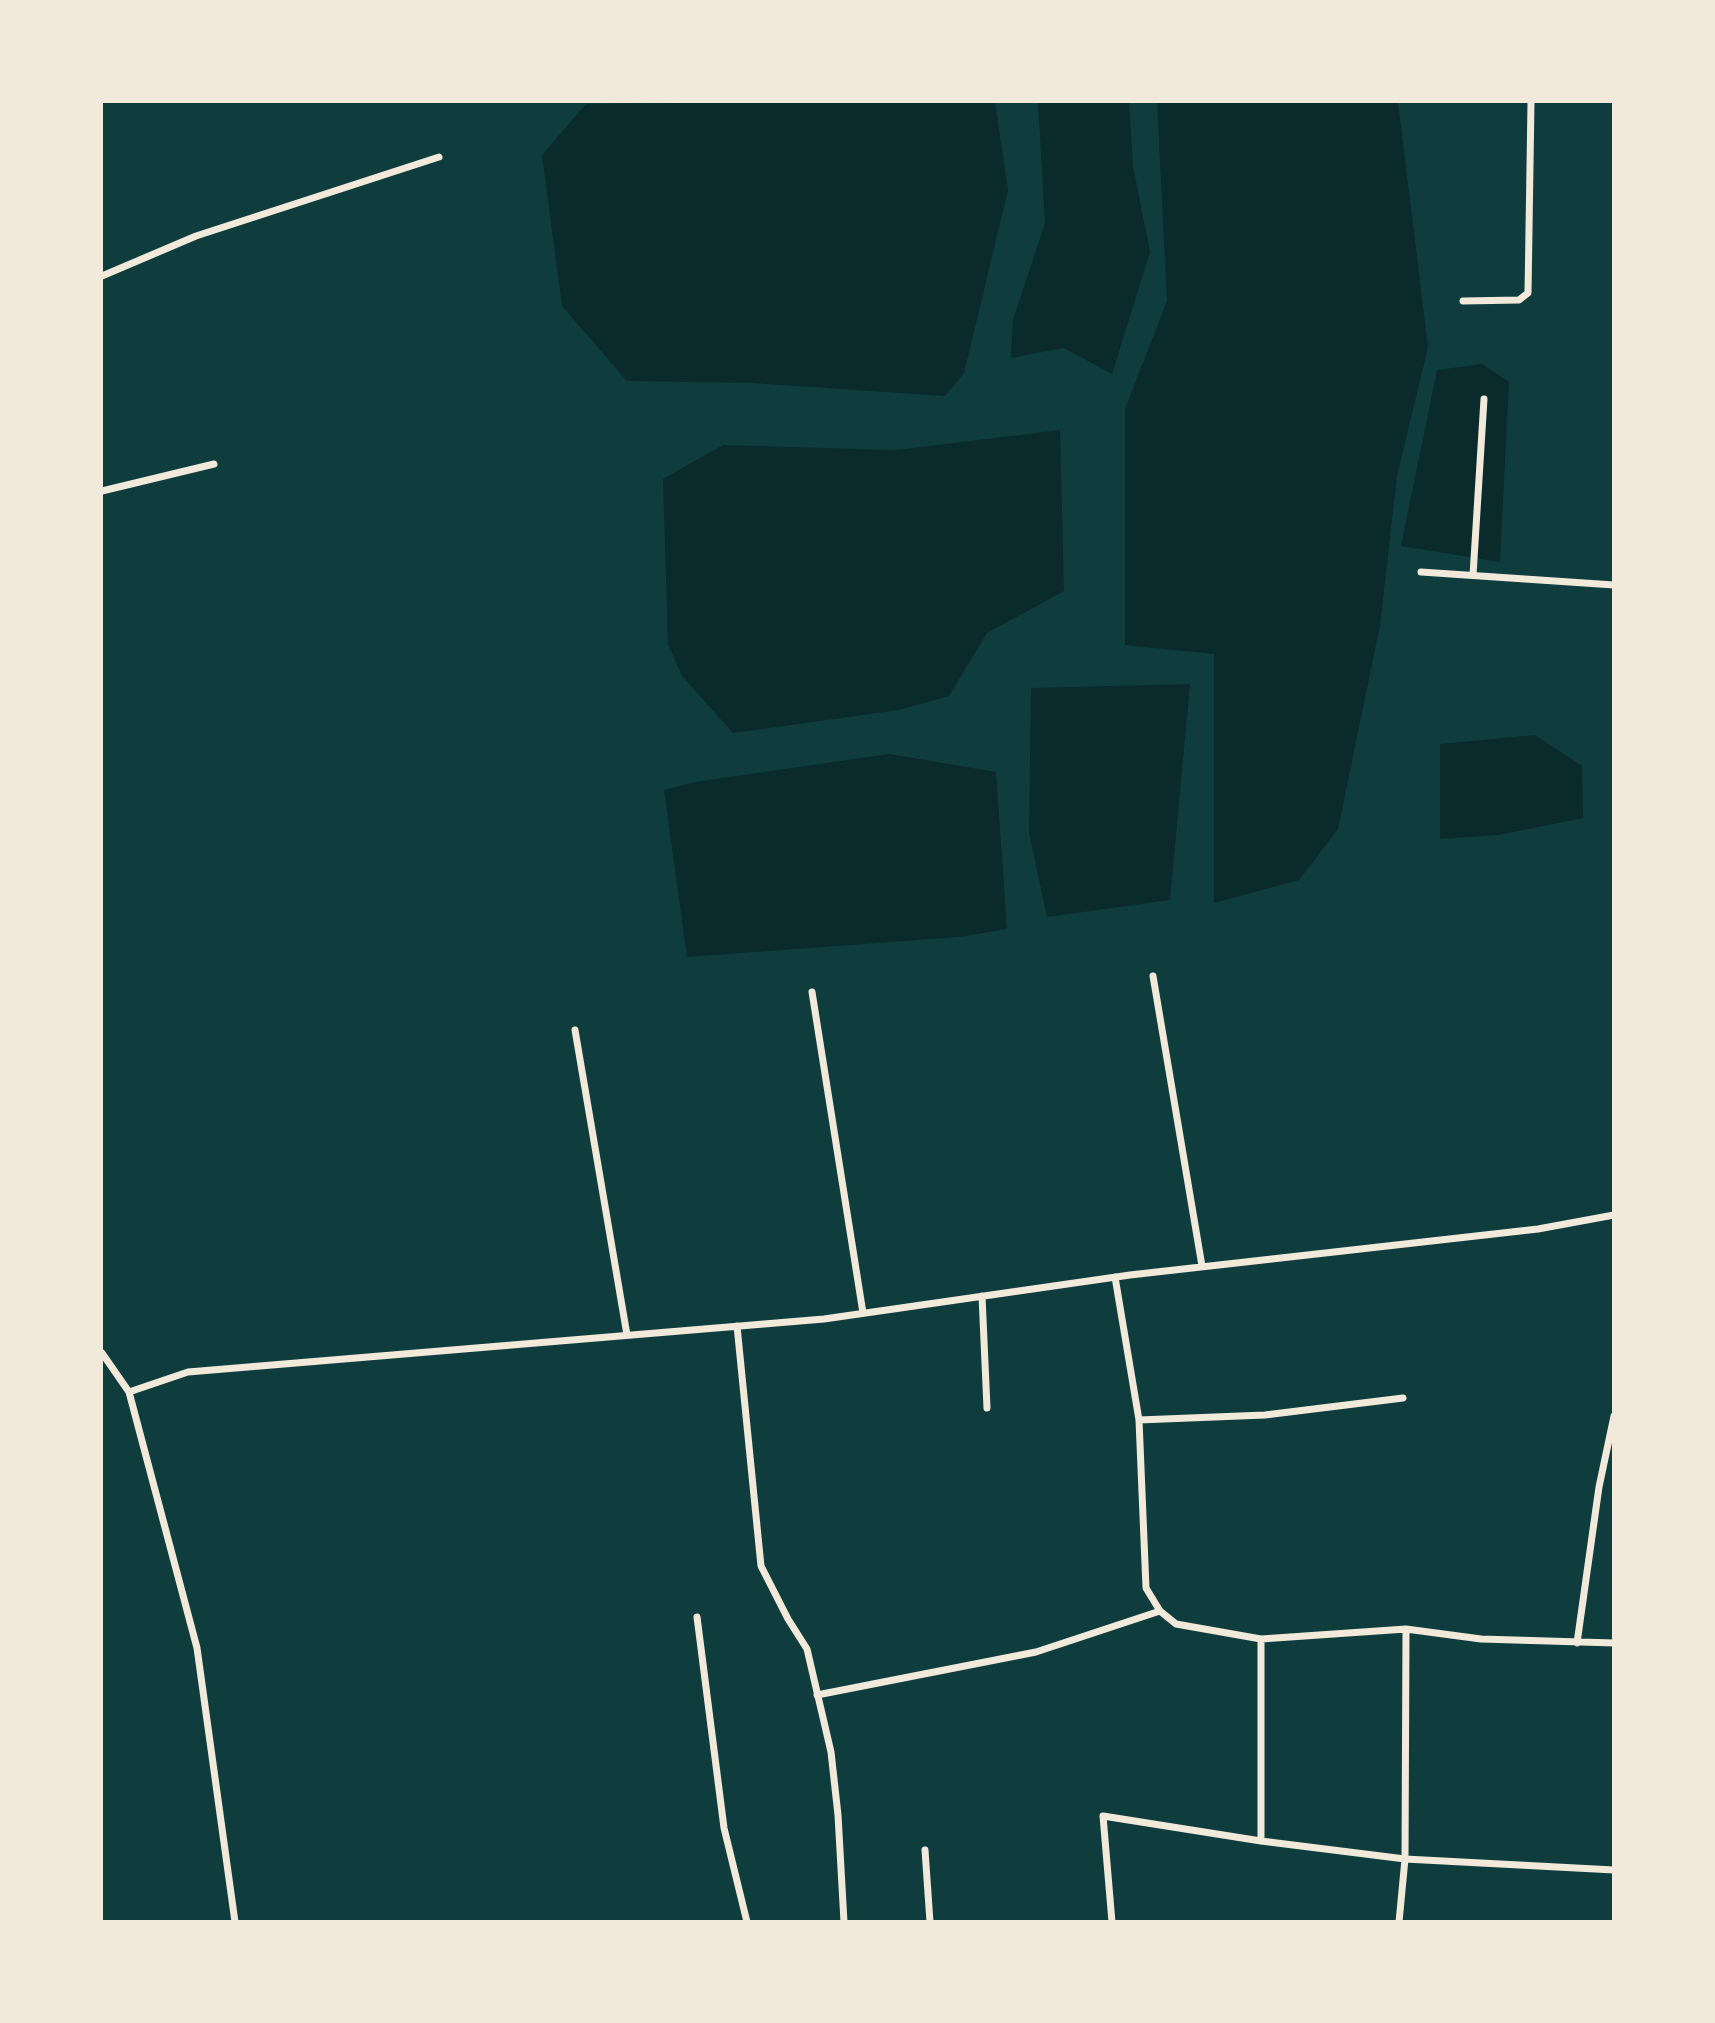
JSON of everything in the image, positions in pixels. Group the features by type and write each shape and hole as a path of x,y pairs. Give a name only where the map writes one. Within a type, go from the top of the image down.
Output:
{"street":[{"path":"1463,300 1519,300 1528,293 1531,102"},
{"path":"102,276 196,236 439,156"},
{"path":"1473,575 1483,399"},
{"path":"102,491 214,464"},
{"path":"1421,572 1614,585"},
{"path":"1153,976 1202,1266"},
{"path":"813,992 863,1314"},
{"path":"575,1030 627,1335"},
{"path":"129,1392 188,1372 863,1314 1202,1266 1538,1229 1614,1215"},
{"path":"1115,1277 1139,1420 1146,1588 1160,1611 1176,1624 1261,1639 1406,1629 1481,1639 1614,1643"},
{"path":"982,1296 987,1408"},
{"path":"737,1326 761,1566 807,1649 831,1752 837,1802 844,1922"},
{"path":"102,1353 105,1363 129,1392 197,1648 235,1922"},
{"path":"1139,1420 1265,1415 1404,1398"},
{"path":"1577,1643 1599,1488 1614,1416"},
{"path":"817,1695 1036,1652 1160,1611"},
{"path":"697,1617 724,1828 747,1922"},
{"path":"1399,1922 1405,1859 1406,1629"},
{"path":"1261,1639 1261,1841"},
{"path":"1112,1922 1103,1816 1261,1841 1405,1859 1614,1870"},
{"path":"925,1850 930,1922"}],"water":[{"path":"995,102 1008,190 964,373 945,396 752,383 627,381 562,306 542,155 586,104"},
{"path":"1038,102 1129,102 1133,166 1150,252 1112,374 1064,348 1011,358 1013,320 1045,223"},
{"path":"1157,102 1398,102 1428,347 1397,476 1380,625 1338,829 1299,880 1214,903 1214,654 1125,645 1125,409 1167,301"},
{"path":"1482,364 1509,382 1500,562 1401,546 1437,370"},
{"path":"1060,430 1064,591 987,633 949,696 899,710 733,733 682,676 668,644 663,479 723,445 896,450"},
{"path":"1190,684 1170,900 1047,917 1029,833 1031,688"},
{"path":"1535,735 1582,766 1583,818 1498,835 1440,839 1440,744"},
{"path":"889,754 996,772 1007,929 959,937 687,957 664,790 695,782"}]}
